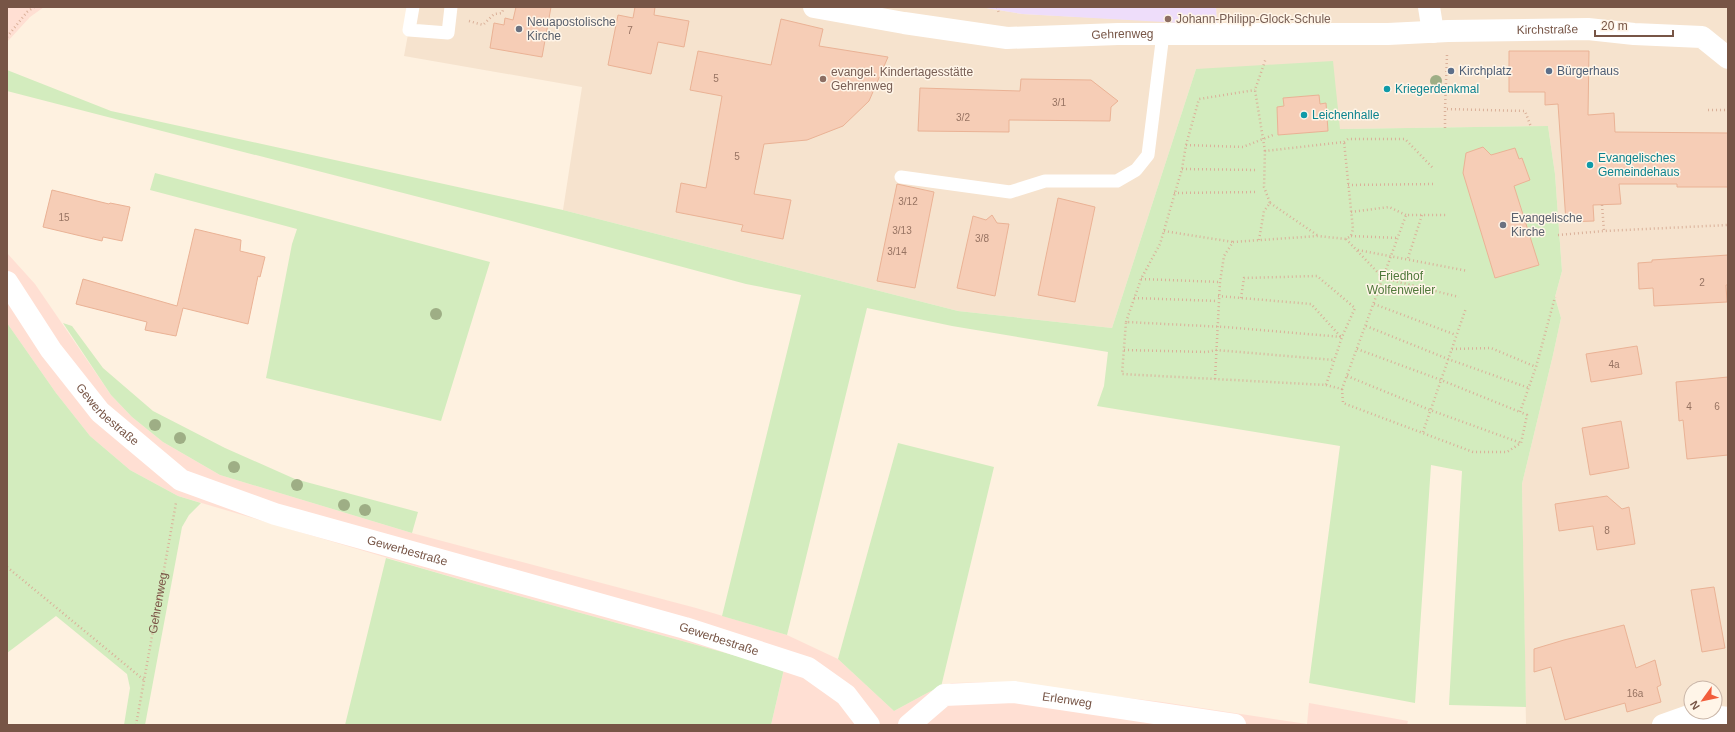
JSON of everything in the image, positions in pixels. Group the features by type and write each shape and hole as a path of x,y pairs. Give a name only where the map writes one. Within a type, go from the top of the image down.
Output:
{"street":[{"name":"Gehrenweg","path":"814,7 904,23 1007,38 1163,34 1388,34 1440,32"},
{"path":"1429,7 1440,32"},
{"name":"Kirchstraße","path":"1440,32 1588,29 1634,34 1702,37 1728,58"},
{"name":"Gewerbestraße","path":"7,282 51,350 100,412 181,480 275,514 685,628 801,665 808,668 846,695 869,725"},
{"name":"Erlenweg","path":"909,725 944,695 1014,692 1235,725"},
{"path":"1663,725 1694,714 1728,718"}],"lane":[{"path":"413,7 409,30 448,33 450,12"},
{"path":"901,177 1010,192 1045,181 1117,181 1136,170 1148,155 1163,34"}],"path":[{"path":"7,37 27,12 34,7"},
{"path":"450,12 483,25 494,14 502,14 504,7"},
{"path":"1440,32 1445,128"},
{"path":"1271,34 1265,63 1255,90 1265,151 1264,187 1270,203 1318,236"},
{"path":"1255,90 1199,98 1186,145 1182,169 1160,244 1140,279 1126,322 1122,374 1215,380 1326,384 1342,389"},
{"path":"1445,109 1525,111 1531,127"},
{"path":"1708,110 1728,110"},
{"path":"1186,145 1243,147 1273,136"},
{"path":"1265,151 1344,142 1348,139 1405,139 1434,168"},
{"path":"1344,142 1353,229 1351,236"},
{"path":"1182,169 1258,170"},
{"path":"1348,185 1436,184"},
{"path":"1174,193 1258,192"},
{"path":"1259,240 1264,211 1270,203"},
{"path":"1602,205 1604,231"},
{"path":"1351,212 1389,207 1406,215 1448,215"},
{"path":"1357,350 1441,380 1527,415 1521,443 1507,452 1473,452 1343,403 1342,389 1406,215"},
{"path":"1408,258 1422,215"},
{"path":"1558,235 1604,231 1728,225"},
{"path":"1164,231 1233,242 1318,236 1346,238 1351,236 1398,238"},
{"path":"1346,238 1383,278 1459,297"},
{"path":"1215,380 1218,296 1224,256 1233,242"},
{"path":"1358,250 1408,258 1468,271"},
{"path":"1241,298 1244,278 1317,276 1355,308 1342,337 1326,384"},
{"path":"1140,279 1220,282"},
{"path":"1218,296 1310,304 1342,337"},
{"path":"1520,412 1536,367 1555,296"},
{"path":"1134,298 1218,301"},
{"path":"1374,304 1456,335"},
{"path":"1423,432 1466,308"},
{"path":"1126,322 1217,327 1342,337"},
{"path":"1366,326 1448,359 1529,388"},
{"path":"1452,349 1491,348 1536,367"},
{"path":"1124,350 1208,352 1216,350 1334,360"},
{"path":"1347,376 1430,410 1521,443"},
{"name":"Gehrenweg","path":"136,725 181,480"},
{"path":"7,567 144,681"}],"shaded area":[{"path":"7,7 44,7 30,17 7,42"},
{"path":"413,7 980,7 1022,14 1217,24 1216,7 1728,7 1728,725 1526,725 1522,484 1561,318 1555,297 1562,271 1555,174 1548,126 1340,129 1196,69 1112,328 958,311 563,210 582,87 404,56"},
{"name":"Johann-Philipp-Glock-Schule","path":"980,7 1216,7 1217,25 1022,14"},
{"path":"7,253 35,284 111,395 132,417 163,442 220,475 412,533 696,608 787,635 838,659 894,711 929,692 952,683 995,682 1162,702 1307,724 1309,703 1408,721 1407,725 771,725 784,669 479,585 178,496 130,470 90,436 56,393 7,323"}],"green space":[{"name":"Friedhof Wolfenweiler","path":"1333,61 1340,129 1548,126 1555,174 1562,271 1555,297 1561,318 1522,484 1526,707 1449,705 1462,471 1431,465 1415,703 1309,683 1340,446 1097,406 1104,386 1108,352 952,326 867,308 787,635 722,616 801,295 746,284 504,219 7,91 7,70 111,111 563,210 958,311 1112,328 1196,69"},
{"path":"155,173 490,262 441,421 266,378 292,244 297,229 150,190"},
{"path":"7,323 56,393 90,436 130,470 178,496 201,503 189,515 182,527 145,725 124,725 130,688 127,674 56,616 7,653"},
{"path":"63,323 72,326 103,368 153,411 225,448 295,479 418,512 412,533 220,475 163,442 132,417 111,395"},
{"path":"898,443 994,467 941,687 894,711 838,659"},
{"path":"386,558 784,669 771,725 345,725"}],"building":[{"name":"Neuapostolische Kirche","path":"516,7 551,7 542,57 490,48 494,23 504,25 505,18 513,20"},
{"path":"635,7 655,7 654,15 689,21 684,47 658,42 651,74 608,65 618,15 633,18"},
{"path":"781,19 823,29 819,46 888,57 869,101 843,126 807,140 764,144 754,194 791,200 783,239 741,231 743,225 676,212 681,183 706,188 722,96 690,90 698,51 771,65"},
{"path":"1509,51 1589,51 1588,115 1614,113 1615,132 1728,133 1728,187 1677,187 1677,184 1619,184 1621,204 1593,205 1594,221 1566,222 1558,104 1545,105 1545,92 1509,92"},
{"path":"1021,79 1091,80 1118,101 1111,107 1110,121 1009,120 1009,132 918,131 920,88 1020,91"},
{"name":"Leichenhalle","path":"1319,95 1320,104 1326,103 1328,131 1278,135 1277,107 1284,106 1283,98"},
{"name":"Evangelische Kirche","path":"1483,147 1491,155 1515,148 1519,159 1522,158 1530,180 1514,186 1539,265 1495,278 1463,173 1466,153"},
{"path":"897,184 934,192 915,288 877,281"},
{"path":"52,190 109,204 130,207 122,241 103,237 102,241 43,227"},
{"path":"1058,198 1095,207 1075,302 1038,295"},
{"path":"992,215 997,223 1009,224 995,296 957,288 973,216 986,220"},
{"path":"195,229 241,240 240,251 265,257 260,277 258,276 248,324 183,308 176,336 145,330 147,322 76,304 83,279 177,306"},
{"path":"1728,255 1728,285 1726,285 1727,302 1654,306 1653,288 1639,289 1638,263 1652,262 1652,260"},
{"path":"1637,346 1642,374 1591,382 1586,354"},
{"path":"1728,377 1728,455 1687,459 1683,420 1679,421 1676,382"},
{"path":"1621,421 1629,468 1590,475 1582,428"},
{"path":"1607,496 1622,509 1629,507 1635,544 1597,550 1593,526 1559,531 1555,504"},
{"path":"1714,587 1725,648 1702,652 1691,590"},
{"path":"1624,625 1636,668 1655,660 1661,685 1657,687 1661,702 1627,712 1625,703 1565,720 1551,667 1534,672 1534,649"}],"place":[{"name":"Johann-Philipp-Glock-Schule","path":"1168,19"},
{"name":"Neuapostolische Kirche","path":"519,29"},
{"name":"Kirchplatz","path":"1451,71"},
{"name":"Bürgerhaus","path":"1549,71"},
{"name":"evangel. Kindertagesstätte Gehrenweg","path":"823,79"},
{"name":"Kriegerdenkmal","path":"1387,89"},
{"name":"Leichenhalle","path":"1304,115"},
{"name":"Evangelisches Gemeindehaus","path":"1590,165"},
{"name":"Evangelische Kirche","path":"1503,225"}]}
